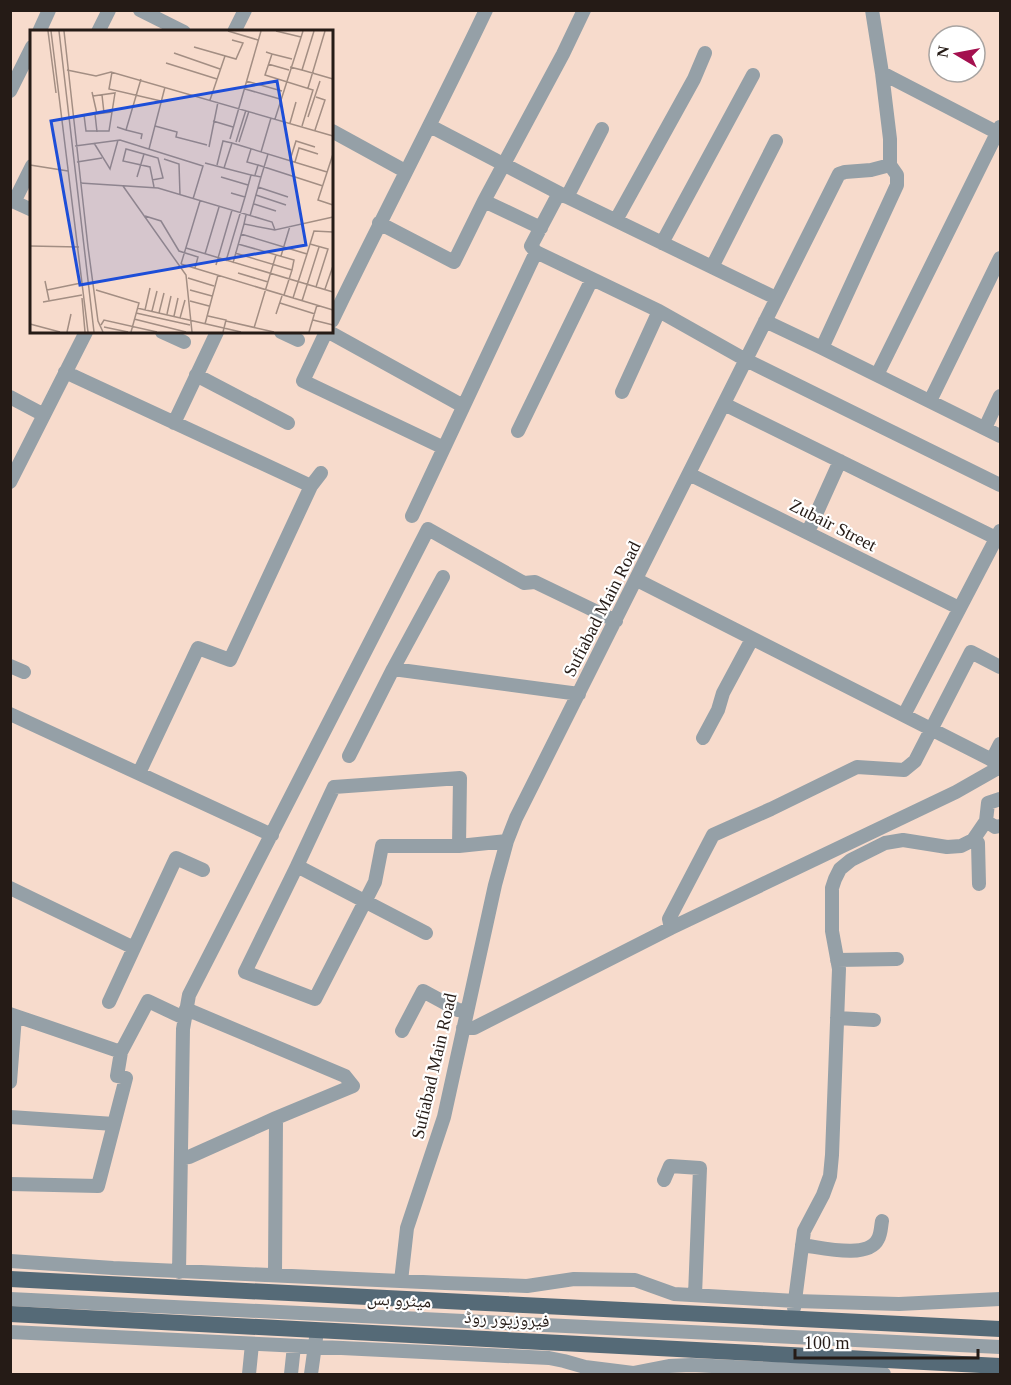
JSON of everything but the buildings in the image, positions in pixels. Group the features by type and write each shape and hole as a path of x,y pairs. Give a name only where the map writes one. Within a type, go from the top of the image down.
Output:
{"main road":[{"name":"فیروزپور روڈ","path":"10,1279 1000,1329"},
{"name":"فیروزپور روڈ","path":"10,1314 316,1338 779,1366 982,1370 1000,1366"}],"street":[{"path":"40,30 49,10"},
{"path":"99,30 109,10"},
{"path":"140,10 180,30"},
{"path":"235,30 244,10"},
{"path":"333,319 486,10"},
{"path":"379,223 454,262 584,10"},
{"path":"822,348 897,185 897,175 890,165 890,140 872,10"},
{"path":"10,91 30,51"},
{"path":"616,220 694,79 705,53"},
{"path":"877,375 1000,131 882,73"},
{"path":"662,243 753,75"},
{"path":"430,126 563,195 776,298"},
{"path":"602,129 531,246 536,252 659,311 746,360 1000,485"},
{"path":"333,132 405,171"},
{"path":"712,267 776,141"},
{"name":"Sufiabad Main Road","path":"402,1281 407,1228 444,1117 466,1011 507,841 516,818 839,174 890,165"},
{"path":"30,170 12,201 30,209"},
{"path":"484,201 541,228"},
{"path":"412,516 536,252"},
{"path":"930,401 1000,258"},
{"path":"518,431 592,279"},
{"path":"622,392 659,311"},
{"path":"765,321 1000,436"},
{"path":"10,482 85,333"},
{"path":"164,333 184,342"},
{"path":"174,423 217,333"},
{"path":"283,333 298,340"},
{"path":"327,333 303,381 444,448"},
{"path":"329,333 464,406"},
{"path":"65,372 311,486"},
{"path":"196,375 288,423"},
{"path":"985,428 1000,396"},
{"path":"10,397 44,415"},
{"path":"724,404 999,536 904,716"},
{"path":"808,532 840,461"},
{"path":"139,773 198,648 230,660 311,486 321,473"},
{"name":"Zubair Street","path":"689,474 959,608"},
{"path":"179,1272 185,1014 189,995 428,529 524,583 535,582 616,621"},
{"path":"349,756 443,577"},
{"path":"637,580 931,729 997,765"},
{"path":"703,738 718,710 723,693 752,639"},
{"path":"671,928 669,919 713,835 857,767 904,770 915,761 971,652 1000,667"},
{"path":"10,666 24,672"},
{"path":"393,669 579,694"},
{"path":"10,714 272,835"},
{"path":"463,1028 474,1028 671,928 956,792 997,765 1000,744"},
{"path":"459,846 460,778 334,787 245,972 315,999 375,882 382,846 459,846 507,841"},
{"path":"793,1319 804,1231 830,1176 840,969 832,931 832,888 840,869 851,860 885,843 903,840 947,847 961,846 973,840 986,821 988,803 1000,799"},
{"path":"986,821 1000,826"},
{"path":"973,840 978,843 979,884"},
{"path":"109,1002 177,858 203,870"},
{"path":"297,866 426,933"},
{"path":"10,888 134,948"},
{"path":"837,960 897,959"},
{"path":"402,1031 423,991 458,1010 466,1011"},
{"path":"10,1184 98,1186 126,1078 117,1076 121,1052 148,1001 345,1076 353,1086 189,1157 181,1158"},
{"path":"10,1082 13,1015 121,1052"},
{"path":"837,1018 874,1020"},
{"path":"10,1117 114,1124"},
{"path":"275,1275 276,1118"},
{"path":"664,1180 670,1166 700,1168 695,1295"},
{"path":"802,1245 856,1252 870,1247 878,1240 882,1221"},
{"path":"10,1261 179,1272 527,1286 574,1279 635,1280 674,1294 795,1301 899,1304 1000,1299"},
{"path":"443,1302 445,1283"},
{"name":"میٹرو بس","path":"10,1299 1000,1347"},
{"path":"10,1332 294,1346 316,1338 558,1359 585,1367 633,1373 669,1366 691,1365 779,1366 884,1374"},
{"path":"311,1374 316,1338"},
{"path":"249,1374 252,1344"},
{"path":"291,1374 294,1346"}]}
